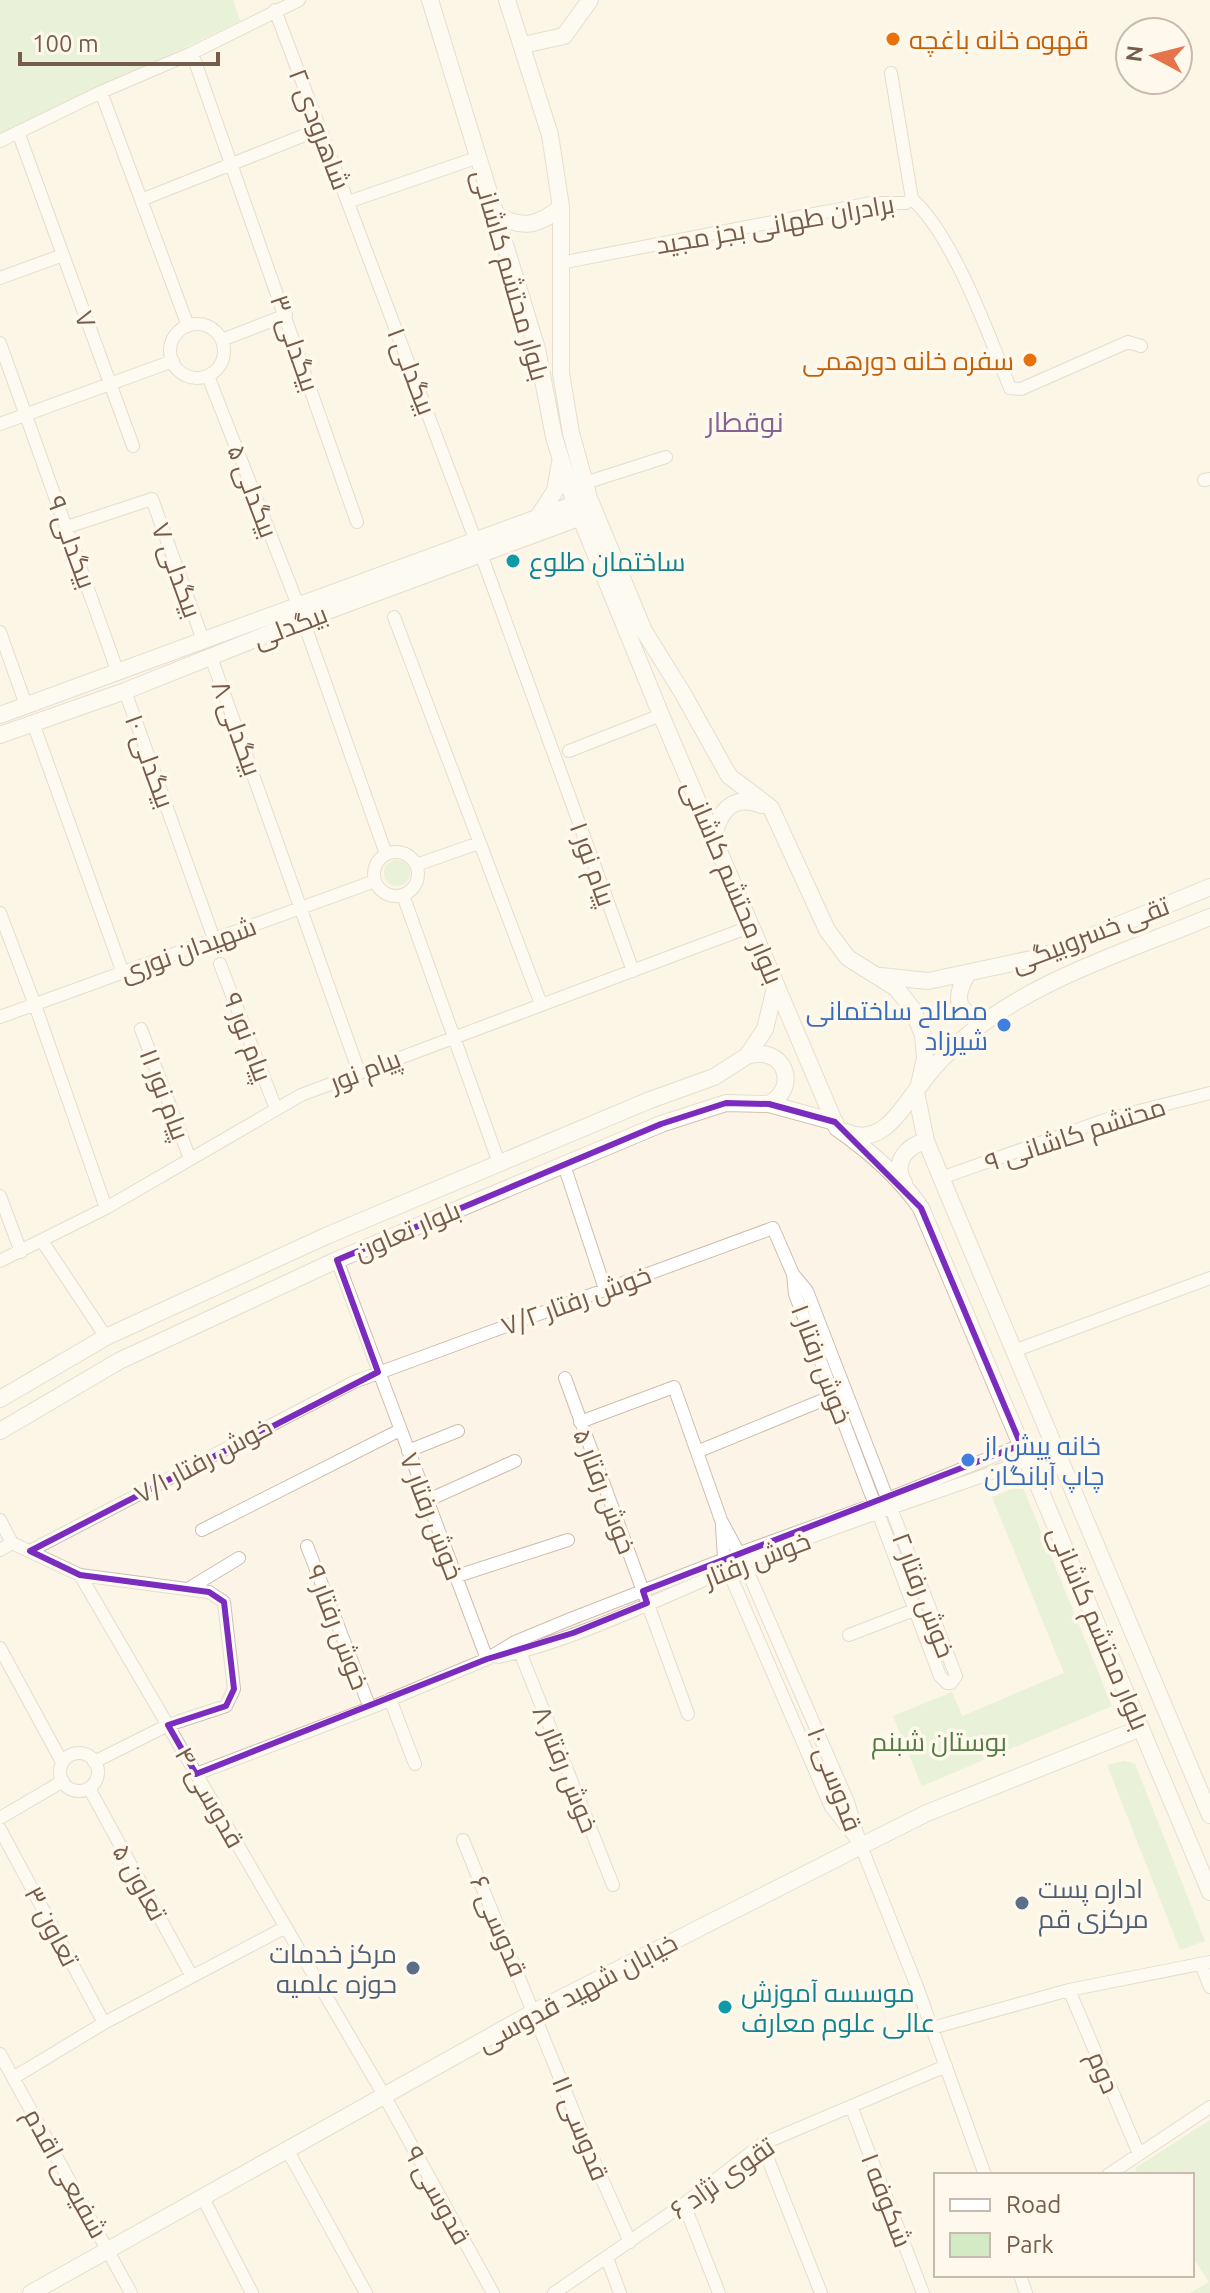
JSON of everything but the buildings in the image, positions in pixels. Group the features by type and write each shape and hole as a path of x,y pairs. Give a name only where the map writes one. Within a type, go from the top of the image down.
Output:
{"main road":[{"name":"بلوار محتشم کاشانی","path":"430,0 537,349 559,453 578,510 659,710 836,1125 866,1148 907,1188 921,1208 1210,1892"},
{"name":"بلوار محتشم کاشانی","path":"507,0 550,135 561,207 561,373 571,433 589,498 644,631 729,776 771,808 827,930 848,958 896,988 912,1008 923,1035 925,1058 918,1089 926,1141 1210,1815"},
{"path":"523,45 564,36 590,0"},
{"path":"494,214 510,223 529,224 546,219 561,207"},
{"path":"538,517 555,491 559,453"},
{"name":"بیگدلی","path":"478,546 538,517 578,510"},
{"name":"بیگدلی","path":"0,715 203,640 300,613 578,510"},
{"name":"بیگدلی","path":"0,735 211,657 300,613"},
{"path":"117,670 125,691"},
{"path":"659,710 660,691 665,687 682,692"},
{"path":"26,705 33,723"},
{"path":"714,836 721,814 728,806 739,801 752,801 771,808"},
{"name":"تقی خسروبیگی","path":"873,975 928,981 1041,957 1210,887"},
{"name":"تقی خسروبیگی","path":"836,1125 852,1135 878,1132 899,1117 952,1048 986,1021 1053,982 1210,917"},
{"path":"967,975 958,989 959,1005 970,1018 986,1021"},
{"name":"بلوار تعاون","path":"0,1399 106,1337 326,1236 650,1100 714,1077 747,1056 765,1029 776,984"},
{"path":"747,1056 764,1053 772,1056 784,1069 785,1086 776,1100 769,1104"},
{"name":"بلوار تعاون","path":"0,1431 119,1361 337,1260 661,1124 726,1103 769,1104 836,1125"},
{"path":"907,1188 900,1177 899,1164 904,1152 914,1144 926,1141"},
{"name":"خیابان شهید قدوسی","path":"31,2293 534,2012 927,1813 1141,1728"}],"street":[{"path":"0,141 299,0"},
{"name":"شاهرودی ۲","path":"275,10 348,202"},
{"name":"بیگدلی ۳","path":"192,53 357,522"},
{"name":"برادران طهانی بجز مجید","path":"560,263 871,203 906,203 912,199 891,73"},
{"path":"101,92 188,326"},
{"path":"141,200 320,129"},
{"name":"۷","path":"18,132 133,446"},
{"path":"348,202 476,158"},
{"path":"912,199 929,214 950,252 1010,388 1021,389 1128,342 1141,346"},
{"name":"بیگدلی ۱","path":"348,202 524,673"},
{"path":"0,278 63,255"},
{"path":"222,340 286,315"},
{"path":"188,326 208,326 222,340 224,357 208,376 183,374 173,361 171,344 180,330 188,326"},
{"name":"بیگدلی ۹","path":"0,343 117,670"},
{"path":"0,424 173,361"},
{"name":"بیگدلی ۵","path":"208,376 300,613 386,854"},
{"path":"585,483 666,457"},
{"name":"بیگدلی ۷","path":"67,527 152,499 203,640"},
{"path":"394,617 541,1004"},
{"path":"0,632 26,705"},
{"name":"بیگدلی ۸","path":"211,657 359,1072"},
{"name":"پیام نور ۱","path":"524,673 633,971"},
{"name":"بیگدلی ۱۰","path":"125,691 214,939"},
{"path":"569,751 659,710"},
{"path":"33,723 123,973"},
{"path":"416,865 479,843"},
{"path":"404,853 416,865 416,884 403,895 384,893 375,881 375,867 386,854 404,853"},
{"name":"شهیدان نوری","path":"0,1017 375,881"},
{"path":"403,895 499,1163"},
{"path":"0,913 106,1208"},
{"name":"پیام نور","path":"0,1261 106,1208 301,1095 752,926"},
{"name":"پیام نور ۹","path":"220,964 276,1109"},
{"name":"پیام نور ۱۱","path":"141,1029 190,1159"},
{"name":"محتشم کاشانی ۹","path":"941,1178 1108,1119 1210,1093"},
{"path":"564,1165 605,1289"},
{"path":"0,1196 21,1252"},
{"name":"خوش رفتار ۷/۲","path":"378,1372 773,1228"},
{"name":"خوش رفتار ۱","path":"773,1228 793,1274 807,1291 839,1393 883,1507"},
{"path":"42,1241 106,1337"},
{"name":"خوش رفتار ۷","path":"337,1260 487,1659"},
{"path":"1014,1351 1210,1278"},
{"name":"خوش رفتار ۷/۱","path":"30,1551 234,1443 378,1372"},
{"name":"خوش رفتار ۵","path":"565,1378 688,1714"},
{"path":"580,1422 674,1387 721,1520"},
{"path":"699,1451 839,1393"},
{"path":"202,1530 400,1430"},
{"path":"408,1451 458,1431"},
{"name":"خوش رفتار","path":"487,1659 520,1652 742,1558 1024,1453"},
{"path":"426,1501 515,1461"},
{"name":"خوش رفتار ۲","path":"883,1507 956,1676 951,1683 940,1676 914,1610 883,1507"},
{"path":"0,1520 12,1543 80,1575 209,1592 224,1602 234,1689 226,1706 168,1725 94,1762"},
{"name":"قدوسی ۱۰","path":"721,1520 742,1558 848,1802 861,1846"},
{"name":"قدوسی ۱۰","path":"721,1520 726,1565 831,1807 861,1846"},
{"path":"454,1577 568,1540"},
{"path":"0,1550 12,1543"},
{"name":"خوش رفتار ۹","path":"307,1546 370,1708"},
{"path":"188,1589 239,1558"},
{"name":"قدوسی ۴","path":"80,1575 385,2097"},
{"name":"خوش رفتار","path":"196,1774 370,1708 487,1659 515,1642 645,1597"},
{"path":"849,1635 914,1610"},
{"path":"0,1648 62,1762 60,1775 63,1781 71,1790 83,1791 97,1779 98,1767 90,1757 78,1753 62,1762"},
{"name":"خوش رفتار ۸","path":"520,1652 613,1885"},
{"path":"390,1699 415,1764"},
{"path":"0,1818 63,1781"},
{"name":"تعاون ۵","path":"89,1788 191,1975"},
{"name":"تعاون ۳","path":"0,1829 104,2023"},
{"name":"قدوسی ۶","path":"463,1840 534,2012"},
{"path":"861,1846 984,2173"},
{"path":"13,2078 104,2023 286,1927"},
{"path":"932,2028 1069,1990 1206,1963 1210,1987"},
{"name":"دوم","path":"1069,1990 1139,2154"},
{"name":"قدوسی ۱۱","path":"534,2012 630,2242"},
{"name":"شفیعی اقدم","path":"0,2054 131,2293"},
{"name":"تقوی نژاد ۶","path":"554,2293 684,2204 762,2144 946,2066"},
{"name":"قدوسی ۹","path":"385,2097 493,2293"},
{"name":"شکوفه ۱","path":"851,2106 923,2293"},
{"path":"1111,2173 1210,2107"},
{"path":"762,2144 821,2293"},
{"path":"288,2151 366,2293"},
{"path":"203,2198 252,2293"},
{"path":"684,2204 719,2293"},
{"path":"607,2258 620,2293"}],"highlighted area":[{"path":"726,1103 769,1104 835,1122 921,1208 1021,1445 643,1591 647,1603 573,1633 487,1659 196,1774 168,1725 226,1706 234,1689 224,1602 209,1592 80,1575 30,1551 378,1372 337,1260 661,1124"}],"green space":[{"path":"0,0 233,0 240,21 0,137"},
{"path":"397,860 407,863 410,873 407,883 397,886 387,883 384,873 387,863"},
{"name":"بوستان شبنم","path":"1022,1485 1112,1706 922,1786 893,1716 952,1692 962,1716 1064,1673 992,1497"},
{"path":"1125,1761 1135,1764 1205,1941 1180,1950 1107,1765"},
{"path":"1210,2120 1210,2293 1190,2293 1209,2282 1194,2259 1194,2173 1138,2173 1135,2168"}],"place":[{"name":"قهوه خانه باغچه","path":"893,39"},
{"name":"سفره خانه دورهمی","path":"1030,360"},
{"name":"ساختمان طلوع","path":"513,561"},
{"name":"مصالح ساختمانی شیرزاد","path":"1004,1025"},
{"name":"خانه پیش از چاپ آبانگان","path":"968,1460"},
{"name":"اداره پست مرکزی قم","path":"1022,1903"},
{"name":"مرکز خدمات حوزه علمیه","path":"413,1968"},
{"name":"موسسه آموزش عالی علوم معارف","path":"725,2007"}],"district":[{"name":"نوقطار","path":"745,421"}]}
